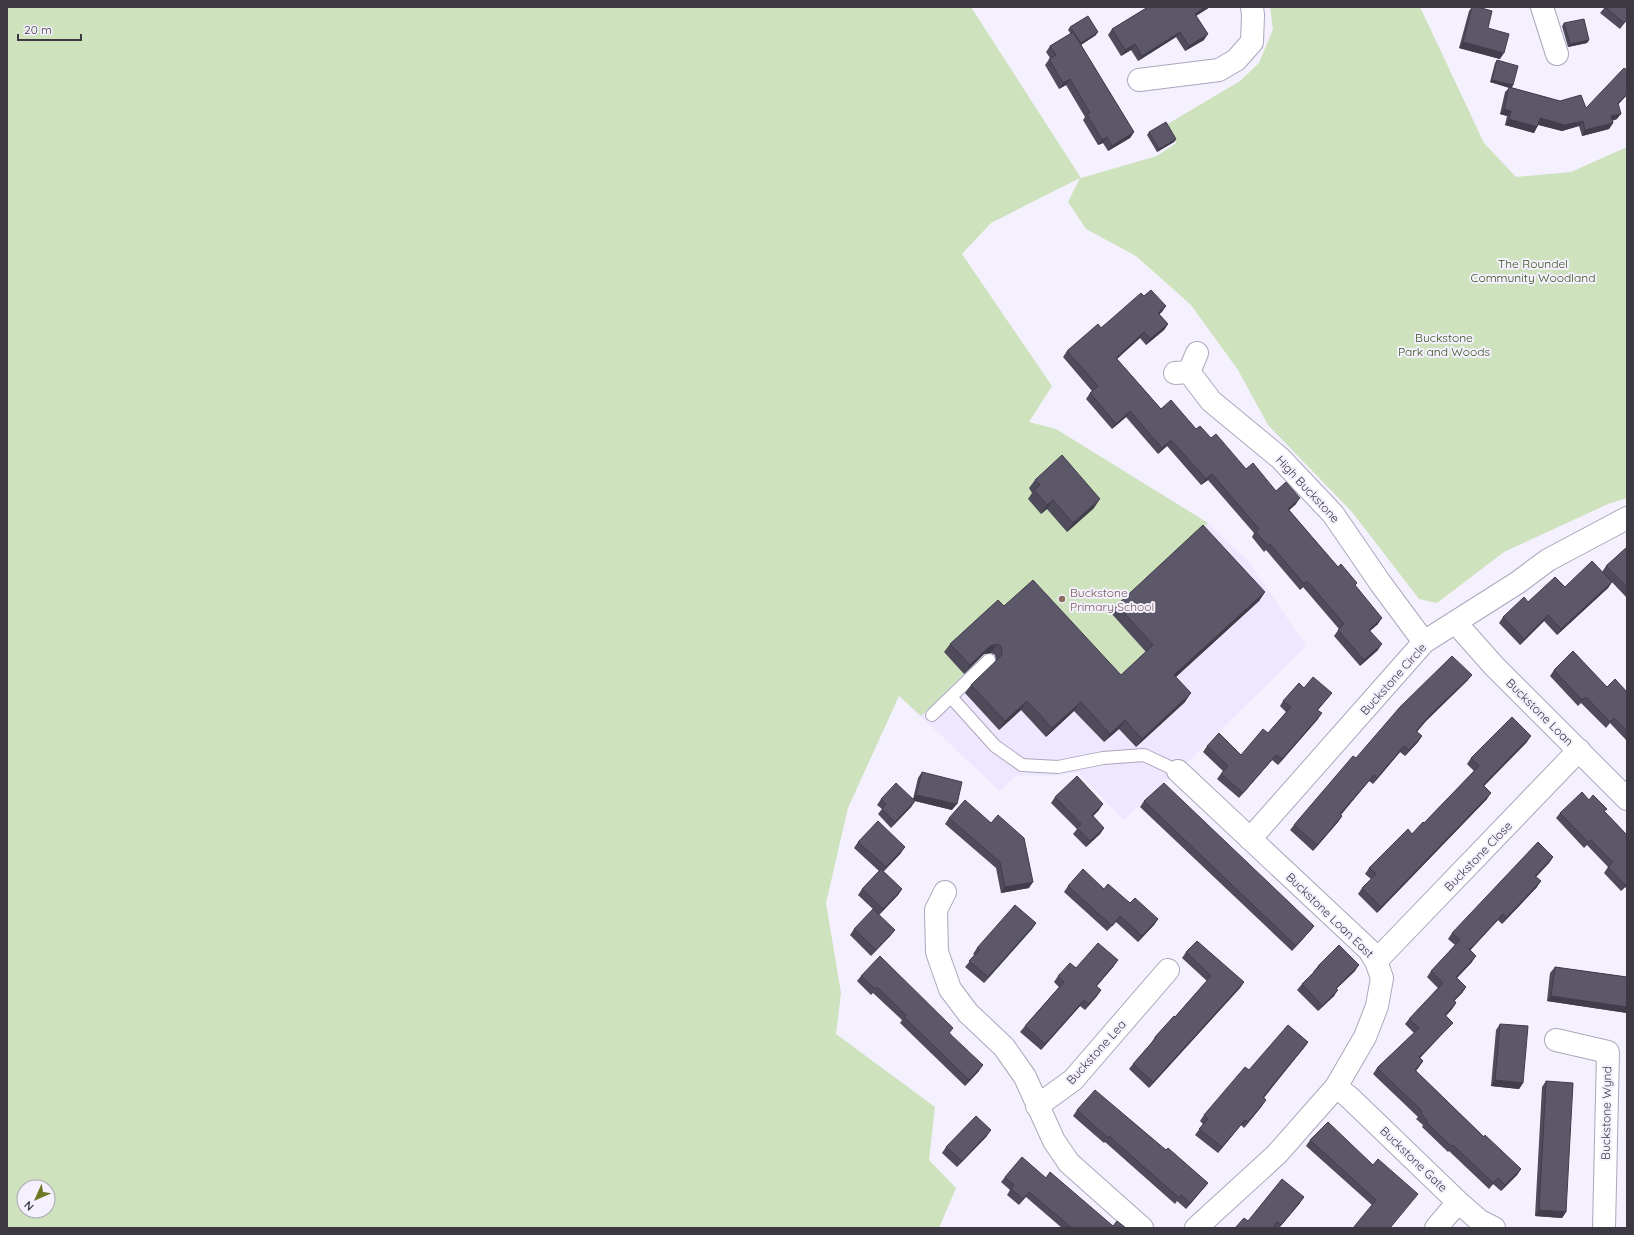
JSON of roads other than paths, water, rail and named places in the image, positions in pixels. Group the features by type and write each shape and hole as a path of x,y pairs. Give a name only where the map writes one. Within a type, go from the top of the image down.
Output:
{"street":[{"path":"1139,80 1219,70 1236,60 1252,42 1252,7"},
{"path":"1542,7 1558,54"},
{"name":"High Buckstone","path":"1186,366 1210,401 1280,458 1333,514 1381,584 1424,642"},
{"name":"Buckstone Circle","path":"1250,838 1424,642 1517,582 1548,560 1627,518"},
{"name":"Buckstone Loan","path":"1455,622 1494,666 1627,799"},
{"name":"Buckstone Close","path":"1376,961 1579,750"},
{"name":"Buckstone Loan East","path":"1178,771 1369,950 1376,961 1382,978 1378,1006 1365,1037 1336,1087 1277,1154 1196,1228"},
{"path":"945,892 936,910 937,952 950,989 968,1013 1004,1047 1025,1077 1054,1141 1069,1163 1142,1228"},
{"name":"Buckstone Lea","path":"1037,1106 1073,1080 1144,988 1168,970"},
{"name":"Buckstone Wynd","path":"1556,1040 1608,1052 1604,1228"},
{"name":"Buckstone Gate","path":"1336,1087 1354,1102 1458,1202 1480,1221 1494,1228"},
{"path":"1436,1228 1458,1202"}],"lane":[{"path":"932,715 989,660"},
{"path":"951,697 995,746 1022,765 1058,767 1103,758 1144,755 1178,771"}],"place":[{"name":"Buckstone Primary School","path":"1062,599"}],"park label":[{"name":"The Roundel Community Woodland","path":"1533,270"},
{"name":"Buckstone Park and Woods","path":"1444,344"}]}
